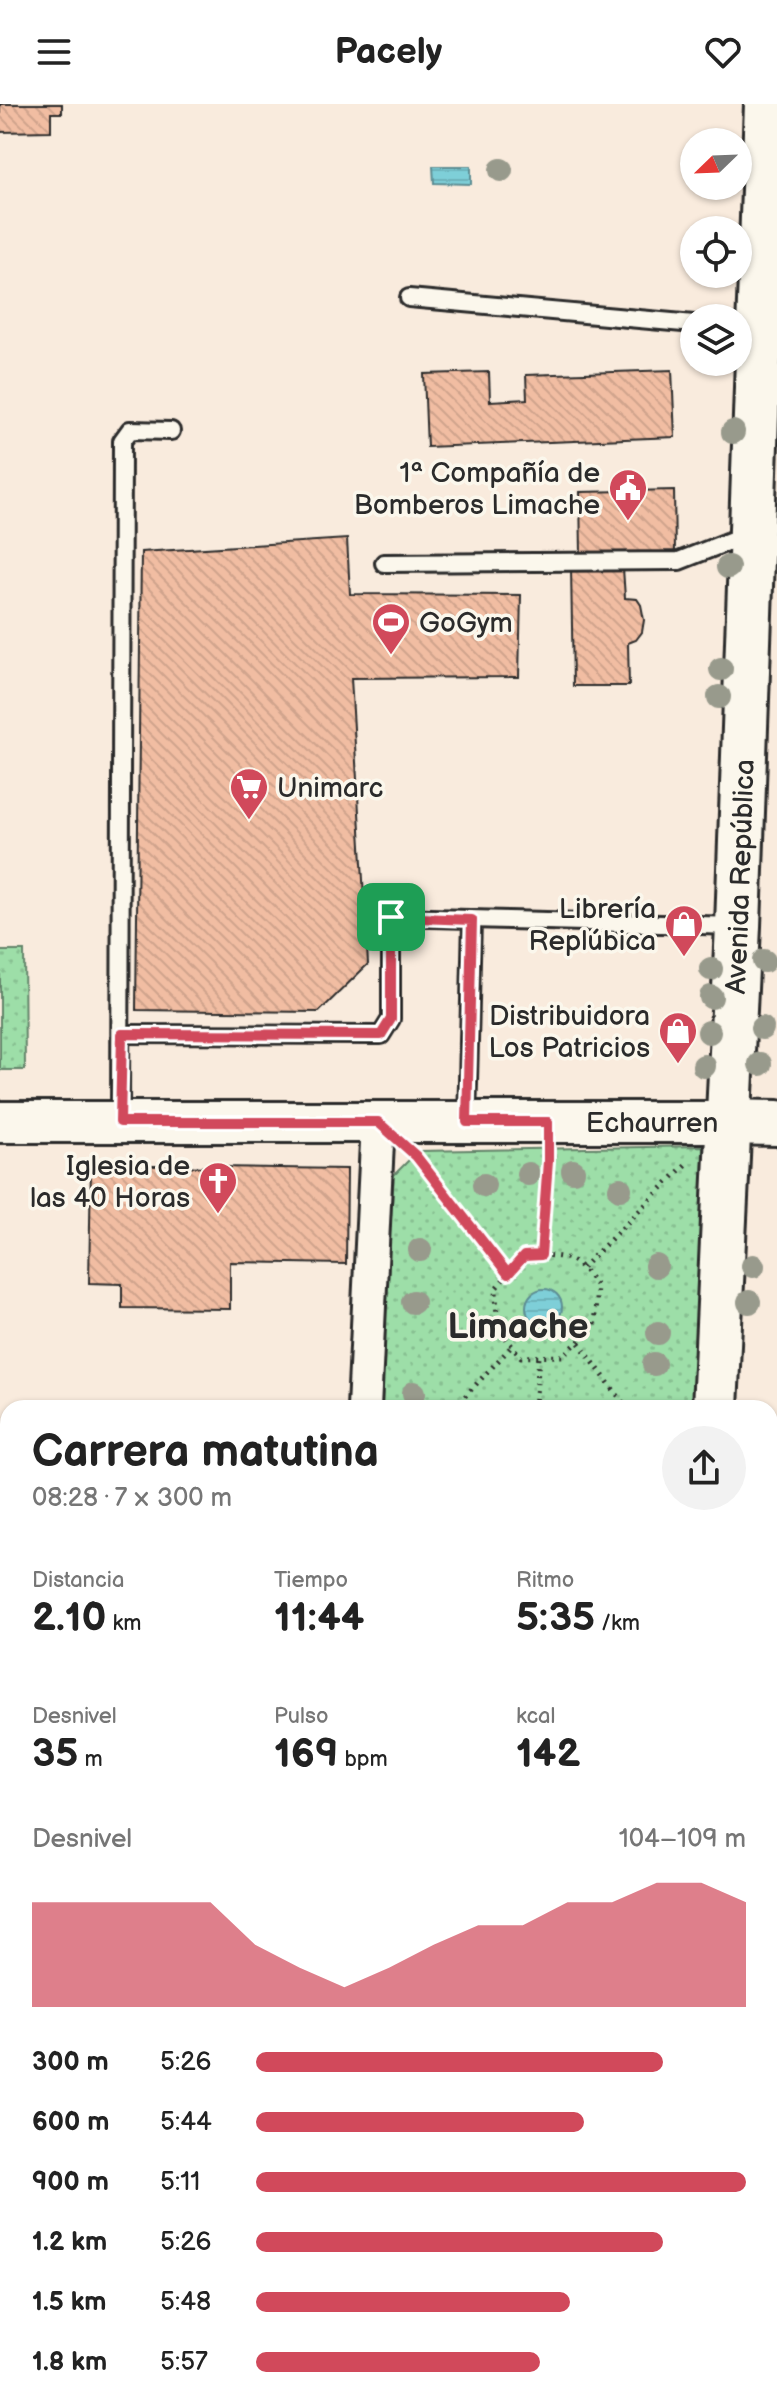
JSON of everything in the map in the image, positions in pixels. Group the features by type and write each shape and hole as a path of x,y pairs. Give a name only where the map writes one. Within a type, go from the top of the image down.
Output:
{"main road":[{"name":"Avenida República","path":"750,304 767,104"},
{"name":"Avenida República","path":"715,1400 738,926 762,625 751,532 766,415 752,349"},
{"name":"Echaurren","path":"727,1122 777,1123"}],"street":[{"name":"Echaurren","path":"0,1122 727,1122"},
{"path":"364,1400 378,1122"}],"lane":[{"path":"409,298 680,323"},
{"path":"120,1122 122,441 130,430 171,431"},
{"path":"384,563 679,561 751,532"},
{"path":"122,1034 381,1035 391,1019 391,917 738,926"},
{"path":"467,1122 472,920"}],"path":[{"path":"378,1122 416,1156 508,1274"},
{"path":"541,1255 548,1122"},
{"path":"582,1268 727,1122"},
{"path":"524,1256 567,1256 597,1286 594,1327 563,1356 521,1357 497,1327 496,1288 508,1274 524,1256"},
{"path":"579,1343 621,1400"},
{"path":"461,1400 511,1347"},
{"path":"536,1400 539,1357"}],"green space":[{"path":"0,951 24,951 25,1070 0,1070"},
{"path":"703,1146 697,1400 379,1400 394,1175 418,1151"}],"water":[{"path":"433,166 471,166 471,184 434,183"},
{"path":"544,1289 557,1294 562,1307 557,1320 544,1325 531,1320 526,1307 531,1294"}],"building":[{"path":"0,104 62,104 62,113 51,113 51,131 0,132"},
{"path":"672,370 675,437 427,447 424,374 489,372 490,401 527,399 526,375"},
{"name":"1ª Compañía de Bomberos Limache","path":"674,490 675,552 581,555 580,492"},
{"name":"Unimarc","path":"347,539 350,594 521,595 519,677 351,678 368,964 319,1012 136,1010 141,552"},
{"path":"571,567 623,568 625,598 637,599 644,620 642,632 636,640 628,643 629,686 573,686"},
{"name":"Iglesia de las 40 Horas","path":"91,1165 347,1169 346,1264 230,1262 230,1309 122,1308 122,1284 89,1283"}],"place":[{"name":"1ª Compañía de Bomberos Limache","path":"628,522"},
{"name":"GoGym","path":"391,656"},
{"name":"Unimarc","path":"249,821"},
{"name":"Librería Replúbica","path":"684,958"},
{"name":"Distribuidora Los Patricios","path":"678,1065"},
{"name":"Iglesia de las 40 Horas","path":"218,1215"}],"district":[{"name":"Limache","path":"518,1325"}],"route":[{"path":"391,917 472,920 467,1122 548,1122 541,1255 524,1256 508,1274 416,1156 378,1122 120,1122 122,1034 381,1035 391,1019 391,917"}]}
